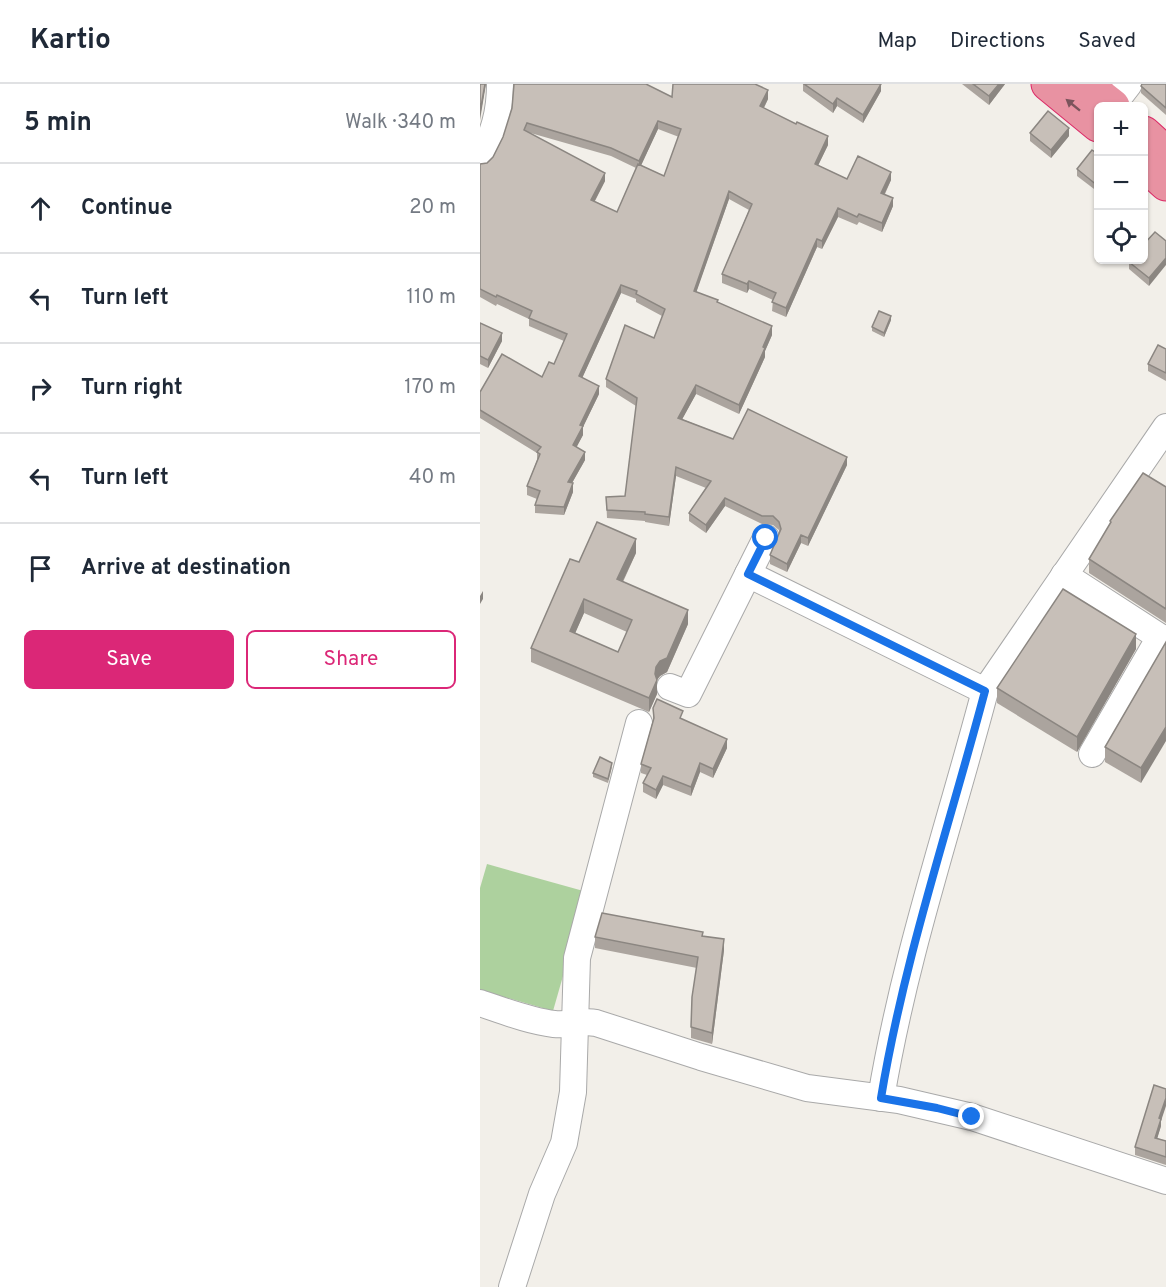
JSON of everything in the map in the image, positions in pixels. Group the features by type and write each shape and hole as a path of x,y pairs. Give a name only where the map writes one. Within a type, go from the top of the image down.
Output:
{"highway":[{"path":"1048,84 1094,122"},
{"path":"1085,84 1107,102"},
{"path":"1148,144 1160,169"}],"street":[{"path":"480,158 490,141 498,116 500,84"},
{"path":"1115,102 1129,84"},
{"path":"881,1098 889,1046 912,948 985,691 1166,427"},
{"path":"670,687 688,694 766,538"},
{"path":"748,574 985,691"},
{"path":"1064,575 1163,639 1092,754"},
{"path":"512,1287 542,1194 564,1143 573,1092 577,958 639,723"},
{"path":"480,1003 515,1015 554,1024 575,1024 586,1021 596,1023 807,1088 881,1098 972,1117 1166,1181"}],"green space":[{"path":"487,864 587,892 553,1011 480,990 480,888"}],"building":[{"path":"480,84 485,84 480,112"},
{"path":"514,84 646,84 672,97 673,84 755,84 768,90 760,106 796,124 797,122 828,136 815,164 847,179 858,156 891,172 881,193 893,198 882,223 859,214 857,217 838,208 822,241 817,239 786,308 772,302 776,293 749,281 747,284 722,274 752,204 729,191 694,291 772,326 763,347 765,348 739,405 696,385 678,418 733,439 748,409 847,457 808,538 801,535 787,564 770,555 781,529 779,522 773,516 762,516 725,498 706,525 689,513 711,481 676,467 669,517 645,514 645,512 607,510 606,497 625,496 637,398 606,379 625,325 654,338 665,309 636,294 637,291 621,285 579,376 599,386 573,445 585,452 568,482 573,483 564,507 535,505 540,491 527,486 540,454 537,452 541,447 480,410 480,392 502,354 542,377 549,362 554,364 567,334 529,318 532,311 480,289 480,164 487,163 493,157 503,137 512,108","holes":["658,121 681,129 664,176 638,164 617,212 591,200 605,173 524,130 527,123 611,148 639,161"]},
{"path":"804,84 881,84 863,115 837,98 833,104"},
{"path":"973,84 999,84 989,96"},
{"path":"1142,84 1166,84 1166,108 1141,86"},
{"path":"1048,111 1069,128 1051,150 1030,133"},
{"path":"1092,150 1094,151 1094,183 1077,169"},
{"path":"1155,232 1166,241 1166,258 1149,278 1132,264 1148,264 1148,240"},
{"path":"879,311 891,316 884,333 872,327"},
{"path":"480,323 502,333 488,360 480,356"},
{"path":"1158,345 1166,349 1166,373 1148,364"},
{"path":"1143,473 1166,487 1166,609 1089,559 1110,521"},
{"path":"597,522 636,539 617,579 688,610 667,658 660,661 656,667 657,680 649,698 531,648 570,559 579,562","holes":["584,599 632,620 618,652 570,631"]},
{"path":"1063,589 1136,634 1077,737 997,688"},
{"path":"1166,642 1166,727 1141,768 1105,747"},
{"path":"657,699 683,711 680,718 727,739 713,769 700,763 691,787 663,776 656,790 643,783 651,768 641,764"},
{"path":"600,757 612,763 608,779 593,773"},
{"path":"602,913 703,932 702,936 724,939 712,1033 691,1027 692,997 698,957 595,937"},
{"path":"1154,1085 1166,1089 1166,1098 1155,1138 1166,1141 1166,1157 1135,1147"}],"route":[{"path":"766,538 748,574 985,691 962,779 912,948 889,1046 881,1098 972,1117"}]}
